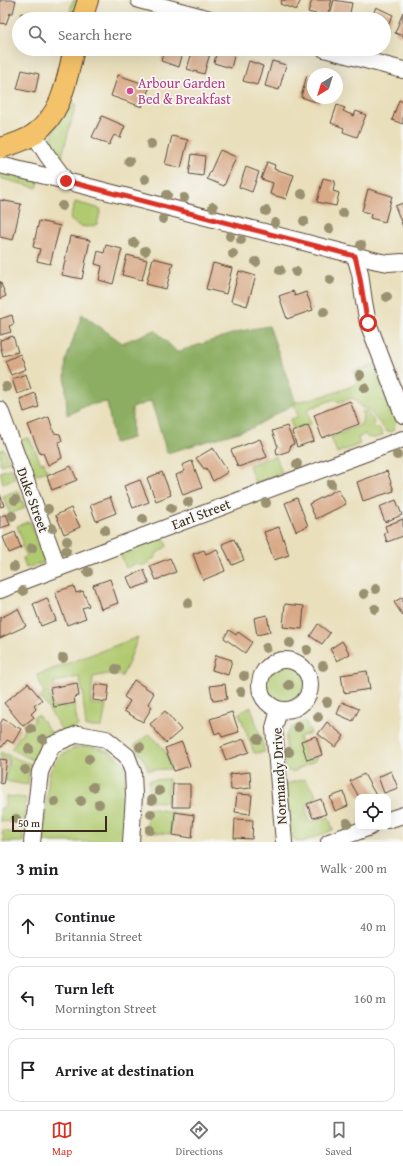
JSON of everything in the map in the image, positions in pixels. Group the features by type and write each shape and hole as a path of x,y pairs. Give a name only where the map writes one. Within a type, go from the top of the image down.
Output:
{"main road":[{"path":"84,12 88,0"},
{"path":"0,148 16,143 34,134 52,117 60,103 72,56"}],"street":[{"path":"138,0 183,12"},
{"path":"350,56 403,70"},
{"path":"34,134 46,155 66,181"},
{"path":"0,165 355,256 388,263 403,262"},
{"path":"355,256 360,273 368,323 403,415"},
{"name":"Duke Street","path":"0,410 58,568"},
{"name":"Earl Street","path":"0,590 403,439"},
{"name":"Normandy Drive","path":"279,710 274,728 284,842"},
{"path":"32,842 40,772 52,745 78,734 106,739 127,756 133,772 134,795 131,842"},
{"path":"391,819 403,815"},
{"path":"329,842 362,830"}],"green space":[{"path":"73,0 77,0 75,12 70,12"},
{"path":"72,103 76,104 61,160 52,144 52,137 54,130"},
{"path":"0,172 39,182 37,188 0,178"},
{"path":"75,202 101,209 97,224 86,227 75,224 70,219"},
{"path":"82,314 122,343 155,330 177,352 241,331 269,326 296,403 252,428 167,453 151,401 132,408 132,438 114,443 107,402 88,405 67,415 66,360"},
{"path":"374,364 396,421 393,431 387,432 368,409 362,408 353,398 338,402 335,399 307,409 311,424 293,429 290,420 298,416 293,403 326,395 350,387 357,383 353,372"},
{"path":"366,411 374,421 373,427 379,427 383,435 372,439 371,437 368,438 365,434 358,438 360,444 337,453 331,437 361,425 363,417 362,412"},
{"path":"29,438 41,463 44,462 47,471 32,476 19,440"},
{"path":"4,449 9,462 0,465 0,450"},
{"path":"276,456 282,473 255,483 249,465"},
{"path":"11,468 15,479 3,483 0,472"},
{"path":"18,490 25,508 10,514 3,496"},
{"path":"30,521 44,560 43,563 26,568 23,558 27,556 21,544 23,543 17,526"},
{"path":"164,537 167,546 156,554 155,558 150,560 149,563 140,566 137,563 126,568 120,553"},
{"path":"138,637 122,676 108,674 93,677 91,704 106,705 102,727 86,727 84,697 79,677 54,682 55,686 48,691 53,708 63,705 65,708 74,704 78,726 63,732 41,697 44,693 37,675"},
{"path":"281,664 289,664 297,667 303,673 306,685 303,697 297,703 289,706 281,706 273,703 267,697 264,689 264,681 267,673 273,667"},
{"path":"251,707 265,752 254,753 239,713"},
{"path":"38,715 54,736 42,747 33,760 11,749 25,728 34,721 34,717"},
{"path":"305,721 311,733 299,737 306,760 318,757 316,760 293,772 285,770 283,755 286,750 286,735 291,728"},
{"path":"149,734 163,749 168,758 171,769 148,770 145,762 134,746"},
{"path":"87,746 100,748 116,756 127,771 126,842 43,842 49,775 54,763 63,754 74,748"},
{"path":"0,752 33,765 29,775 28,785 5,781 9,759 0,758"},
{"path":"169,779 168,801 149,801 149,780"},
{"path":"305,779 317,796 306,805 309,822 329,817 333,830 300,842 296,840 289,832 286,784"},
{"path":"6,796 26,798 23,823 0,821 0,808 4,808"},
{"path":"148,808 173,812 171,834 146,832"},
{"path":"3,831 23,834 23,842 3,842"}],"building":[{"path":"0,0 16,0 13,12 10,13 6,24 0,23"},
{"path":"282,0 301,0 296,10 280,4"},
{"path":"312,0 332,0 328,12 308,12"},
{"path":"334,0 352,3 350,12 331,12"},
{"path":"376,7 387,12 374,12"},
{"path":"403,12 403,36 395,33"},
{"path":"162,56 182,56 179,67 161,61"},
{"path":"191,56 209,56 204,74 187,69"},
{"path":"216,56 234,56 231,68 214,63"},
{"path":"249,61 263,66 257,85 243,81"},
{"path":"272,61 286,65 279,90 265,86"},
{"path":"22,70 39,74 35,93 17,89"},
{"name":"Arbour Garden Bed & Breakfast","path":"118,75 150,86 142,107 111,96"},
{"path":"307,75 307,99 301,97"},
{"path":"399,100 403,102 403,124 392,120"},
{"path":"337,105 345,108 343,111 354,116 356,111 366,115 357,137 343,132 344,128 331,123"},
{"path":"102,116 125,126 120,138 114,135 109,145 92,137"},
{"path":"172,136 188,140 181,168 165,164"},
{"path":"220,150 236,157 224,186 207,179"},
{"path":"192,154 205,156 203,176 189,174"},
{"path":"267,162 275,165 274,169 294,175 286,199 270,194 273,183 261,179"},
{"path":"246,167 259,172 252,192 239,187"},
{"path":"323,178 335,181 333,191 339,193 336,206 317,202"},
{"path":"368,189 392,196 385,222 370,218 371,214 362,211"},
{"path":"0,200 21,204 13,240 0,237"},
{"path":"403,203 403,227 395,206"},
{"path":"39,221 60,226 50,264 37,261 40,249 33,247"},
{"path":"70,236 90,240 82,279 62,275"},
{"path":"106,245 122,249 113,284 99,280 102,266 95,264 98,251 104,253"},
{"path":"127,255 147,260 142,280 122,275"},
{"path":"153,258 173,263 166,289 146,284"},
{"path":"213,263 232,268 226,294 206,289"},
{"path":"239,271 256,276 247,306 231,301"},
{"path":"0,281 6,296 0,299"},
{"path":"293,291 295,296 306,292 313,310 287,319 279,296"},
{"path":"12,315 14,324 9,326 11,332 0,335 0,319"},
{"path":"13,336 18,352 3,356 0,340"},
{"path":"20,354 26,369 11,375 5,361"},
{"path":"26,374 31,389 17,394 12,379"},
{"path":"35,393 39,407 24,412 20,399"},
{"path":"350,401 359,424 322,438 314,415"},
{"path":"49,417 54,433 60,434 62,441 58,442 62,458 48,465 43,453 40,454 28,425"},
{"path":"308,425 314,441 297,447 292,432"},
{"path":"287,426 294,444 291,445 289,451 277,455 276,449 278,447 272,431"},
{"path":"260,439 267,457 238,467 231,450"},
{"path":"213,448 228,472 213,481 206,468 204,469 196,458"},
{"path":"192,461 202,488 183,495 176,475 185,471 182,465"},
{"path":"71,466 77,480 52,490 47,476"},
{"path":"387,471 394,491 363,501 357,482"},
{"path":"162,472 171,495 156,501 147,478"},
{"path":"140,480 149,502 133,508 124,486"},
{"path":"338,489 346,504 316,519 309,504"},
{"path":"0,494 4,506 0,507"},
{"path":"110,497 116,513 96,521 90,505"},
{"path":"297,498 308,526 296,531 285,503"},
{"path":"396,500 402,515 385,522 379,507"},
{"path":"71,508 80,527 64,534 56,515"},
{"path":"6,514 10,525 0,528 0,517"},
{"path":"403,519 403,536 387,542 384,533 387,532 385,526"},
{"path":"279,527 289,555 274,560 264,532"},
{"path":"15,532 21,548 9,553 3,537"},
{"path":"234,539 244,560 232,565 222,544"},
{"path":"217,549 225,571 203,580 193,554 204,550 206,554"},
{"path":"170,558 176,572 156,580 150,566"},
{"path":"144,570 149,583 132,589 127,577"},
{"path":"110,579 118,603 101,609 93,585"},
{"path":"74,586 76,593 83,591 89,606 82,608 86,618 67,625 55,592"},
{"path":"403,597 403,616 394,602"},
{"path":"47,598 56,620 41,626 33,604"},
{"path":"285,604 304,606 302,629 283,627"},
{"path":"18,609 26,626 0,638 0,618"},
{"path":"267,615 270,632 257,635 254,618"},
{"path":"318,624 330,633 322,644 310,636"},
{"path":"229,630 236,635 238,632 252,642 245,653 224,638"},
{"path":"342,641 350,654 337,661 330,649"},
{"path":"216,655 232,660 228,675 212,670"},
{"path":"367,671 370,689 344,693 341,675"},
{"path":"134,680 154,693 148,704 152,707 143,722 124,711 130,701 124,697"},
{"path":"28,683 42,700 34,706 36,709 31,714 34,717 23,726 4,703"},
{"path":"77,683 79,696 74,697 75,703 54,707 50,688"},
{"path":"95,684 109,686 107,702 93,700"},
{"path":"225,684 227,699 213,701 210,686"},
{"path":"342,702 359,709 353,721 337,714"},
{"path":"165,711 181,730 166,743 150,724"},
{"path":"232,712 239,732 222,737 220,732 215,734 210,719"},
{"path":"3,719 21,729 13,743 7,740 2,747 0,746 0,724"},
{"path":"327,722 344,736 335,747 318,734"},
{"path":"316,736 322,755 307,760 301,741"},
{"path":"244,739 249,752 226,760 221,747"},
{"path":"182,742 190,766 174,771 165,748"},
{"path":"0,759 7,760 3,784 0,783"},
{"path":"391,771 398,788 384,793 378,777"},
{"path":"250,772 251,788 231,790 230,774"},
{"path":"364,774 375,794 357,794 350,781"},
{"path":"173,784 190,784 190,807 172,807"},
{"path":"344,792 348,806 335,811 330,797"},
{"path":"237,794 252,795 250,814 235,812"},
{"path":"321,799 326,814 313,818 307,804"},
{"path":"175,812 194,815 192,838 173,835"},
{"path":"235,819 253,820 252,839 234,838"}],"place":[{"name":"Arbour Garden Bed & Breakfast","path":"130,91"}],"route":[{"path":"66,181 355,256 360,273 368,323"}]}
